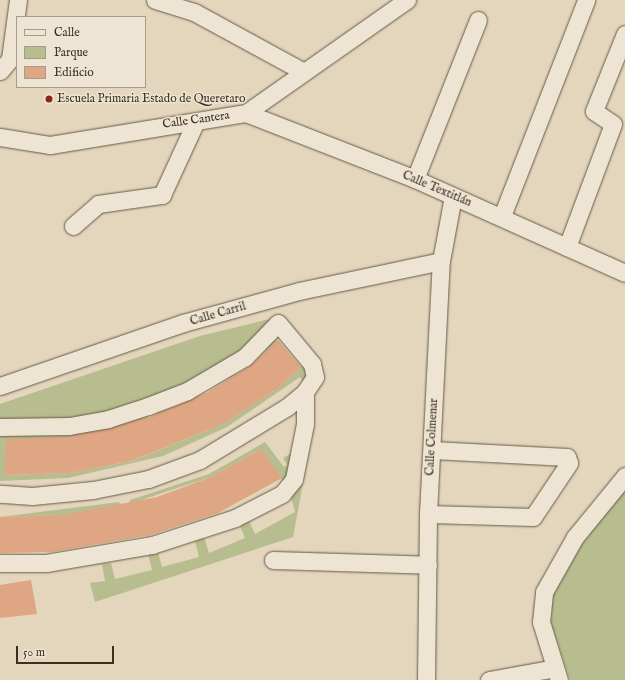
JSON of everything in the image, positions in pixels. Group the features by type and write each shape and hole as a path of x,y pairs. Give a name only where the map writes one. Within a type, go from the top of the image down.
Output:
{"street":[{"path":"0,71 10,59 18,0"},
{"path":"155,0 194,12 302,71"},
{"name":"Calle Cantera","path":"0,137 50,145 246,113 302,71 407,0"},
{"path":"502,216 586,0"},
{"path":"415,179 478,20"},
{"path":"567,247 613,124 594,111 625,34"},
{"name":"Calle Textitlán","path":"246,113 415,179 502,216 625,273"},
{"path":"73,226 98,204 162,195 196,120"},
{"name":"Calle Colmenar","path":"426,680 428,514 441,261 452,196"},
{"name":"Calle Carril","path":"0,386 183,323 299,291 441,261"},
{"path":"0,427 69,426 108,419 148,406 187,391 245,357 278,323 312,364 315,377 305,392 268,420 200,460 148,479 39,496 0,494"},
{"path":"0,563 46,563 152,545 235,518 282,494 294,479 305,424 305,392"},
{"path":"428,514 533,517 569,463 567,457 432,450"},
{"path":"489,680 557,674 542,622 544,592 574,537 625,476"},
{"path":"273,560 428,565"}],"green space":[{"path":"274,318 244,349 178,389 91,418 0,423 0,404 200,336"},
{"path":"273,339 278,341 233,376 156,415 157,409"},
{"path":"302,366 306,370 306,384 300,377 227,427 163,456 68,478 0,481 0,435 146,414 149,418 4,475 69,473 132,461 225,423 279,387"},
{"path":"265,442 284,467 287,465 283,458 292,453 285,484 261,449 211,477 129,504 130,500 209,474"},
{"path":"304,478 293,537 95,602 90,583 105,581 102,564 111,563 115,579 152,570 148,554 158,552 162,567 199,557 195,541 204,537 209,553 245,538 239,524 248,519 255,534 295,512 291,497"},
{"path":"625,488 625,680 570,680 551,623 553,594 584,539"},
{"path":"119,502 121,505 62,515 0,517"}],"building":[{"path":"278,340 301,367 278,388 225,423 131,461 69,473 4,475 7,439 64,437 150,417 208,392 250,366"},
{"path":"261,449 282,478 218,513 150,535 51,552 0,553 0,517 62,515 157,497 211,477"},
{"path":"31,580 37,614 0,618 0,585"}],"place":[{"name":"Escuela Primaria Estado de Queretaro","path":"49,99"}]}
